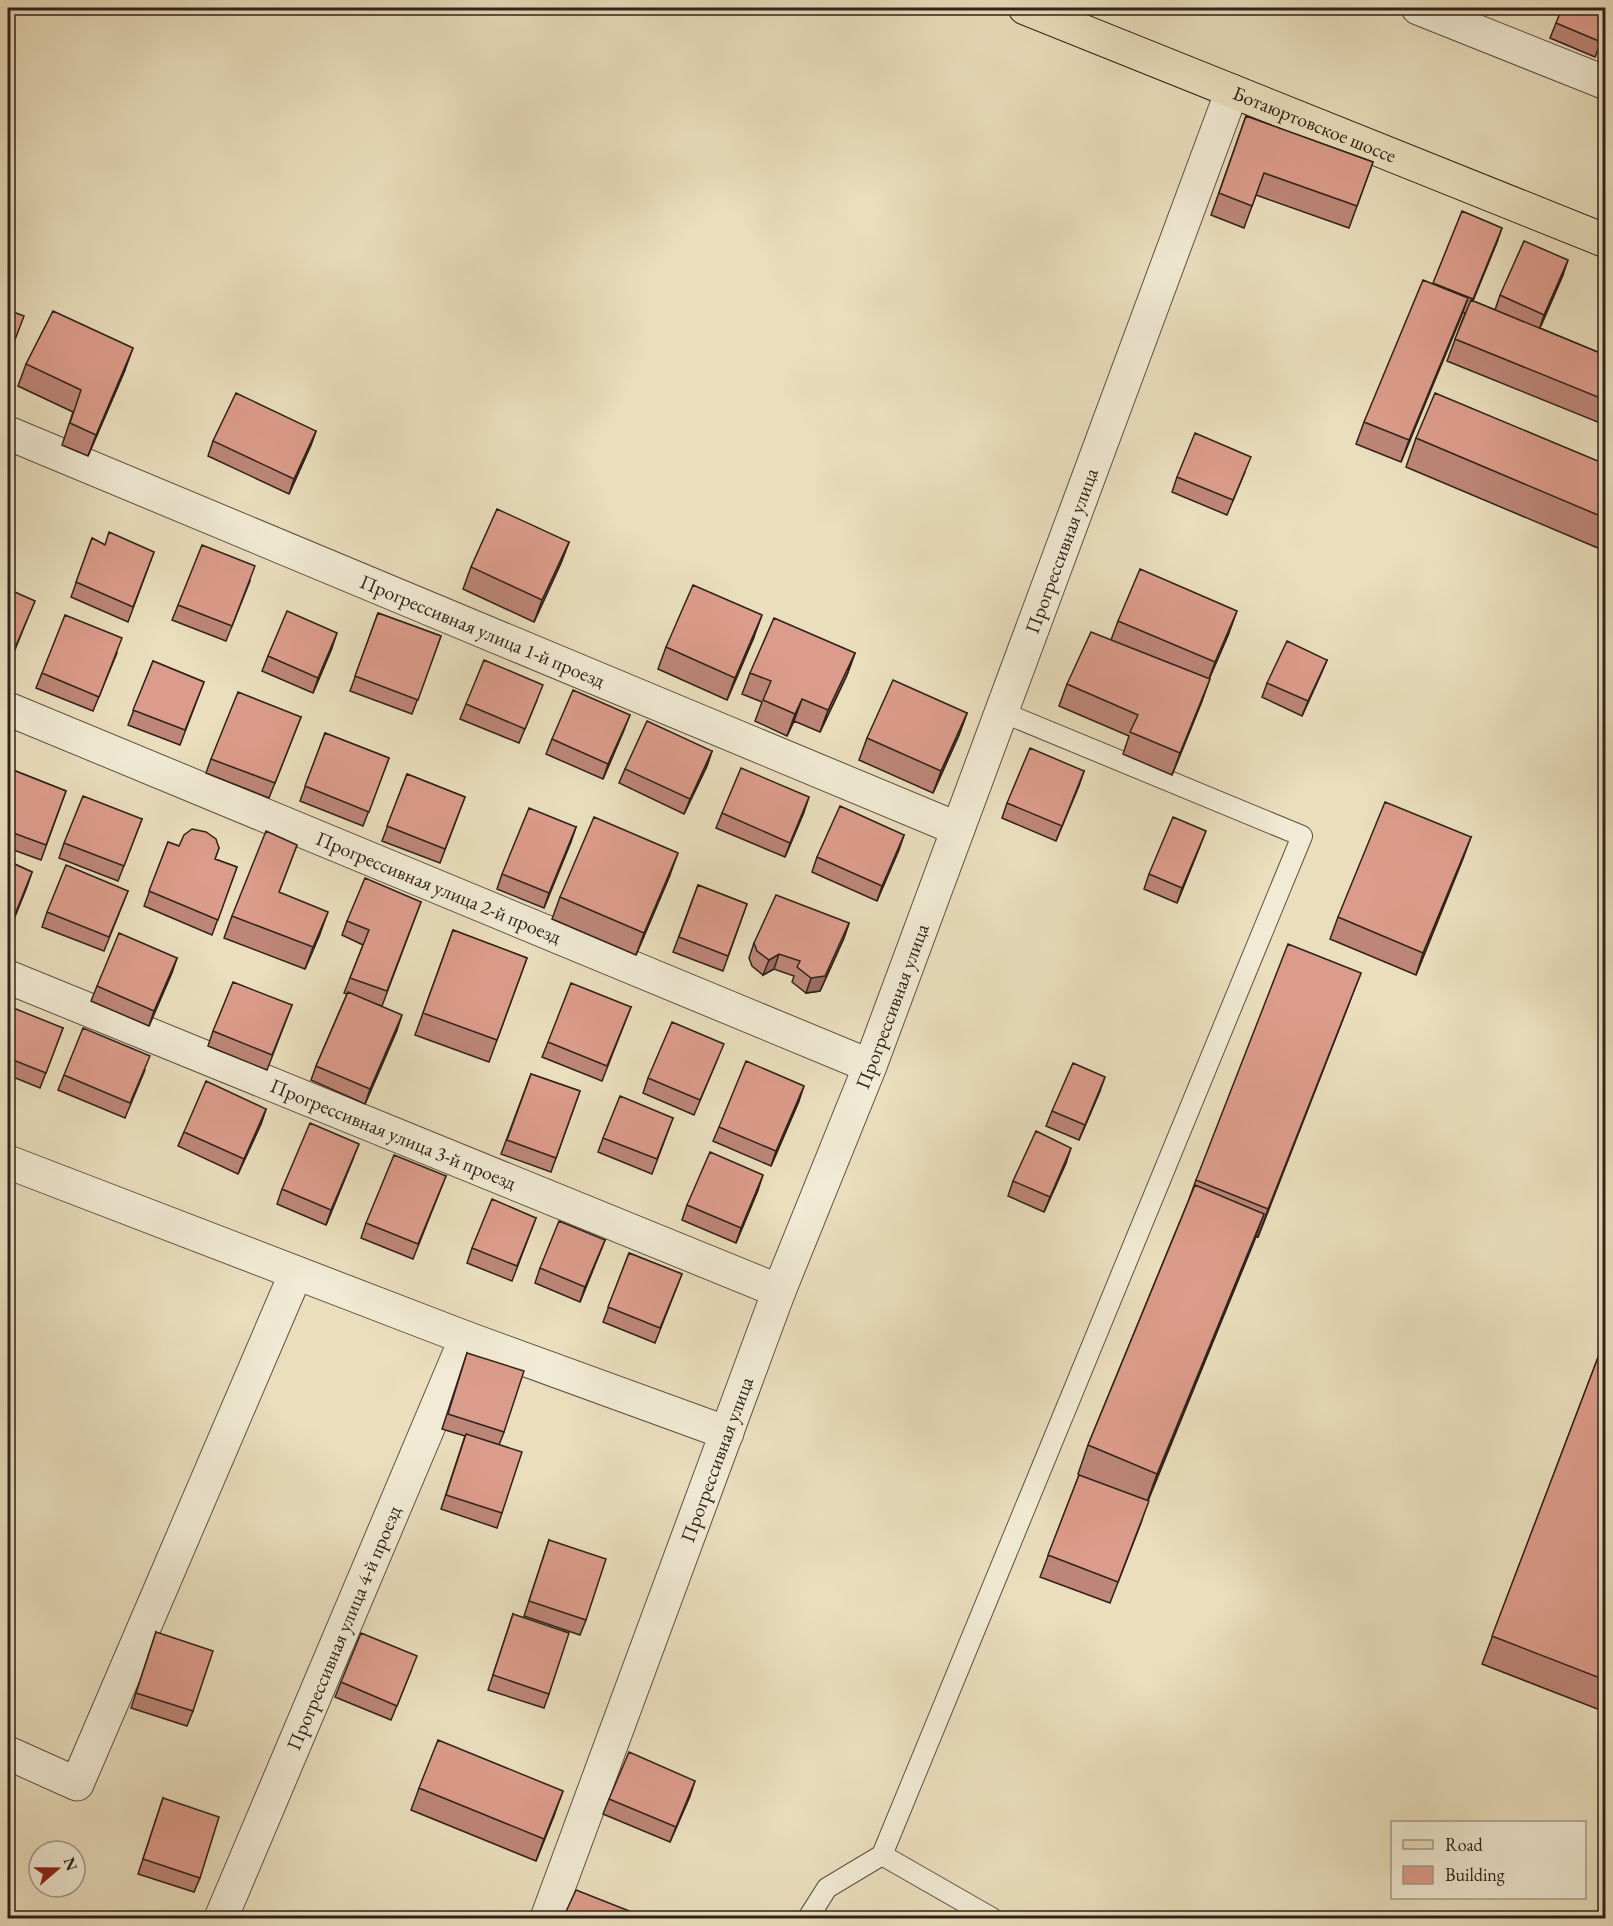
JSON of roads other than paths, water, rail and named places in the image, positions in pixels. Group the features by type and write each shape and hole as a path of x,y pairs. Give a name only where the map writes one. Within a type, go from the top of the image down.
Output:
{"main road":[{"name":"Ботаюртовское шоссе","path":"1025,8 1605,241"}],"street":[{"path":"1418,8 1605,83"},
{"name":"Прогрессивная улица","path":"546,1918 780,1291 870,1066 1232,91"},
{"name":"Прогрессивная улица 1-й проезд","path":"8,433 957,829"},
{"name":"Прогрессивная улица 2-й проезд","path":"8,709 870,1066"},
{"name":"Прогрессивная улица 3-й проезд","path":"8,977 780,1291"},
{"path":"8,1162 466,1338 727,1433"},
{"path":"8,1753 77,1784 296,1273"},
{"name":"Прогрессивная улица 4-й проезд","path":"221,1918 466,1338"}],"lane":[{"path":"808,1918 827,1888 882,1855 1302,837 1002,712"},
{"path":"882,1855 992,1918"}]}
